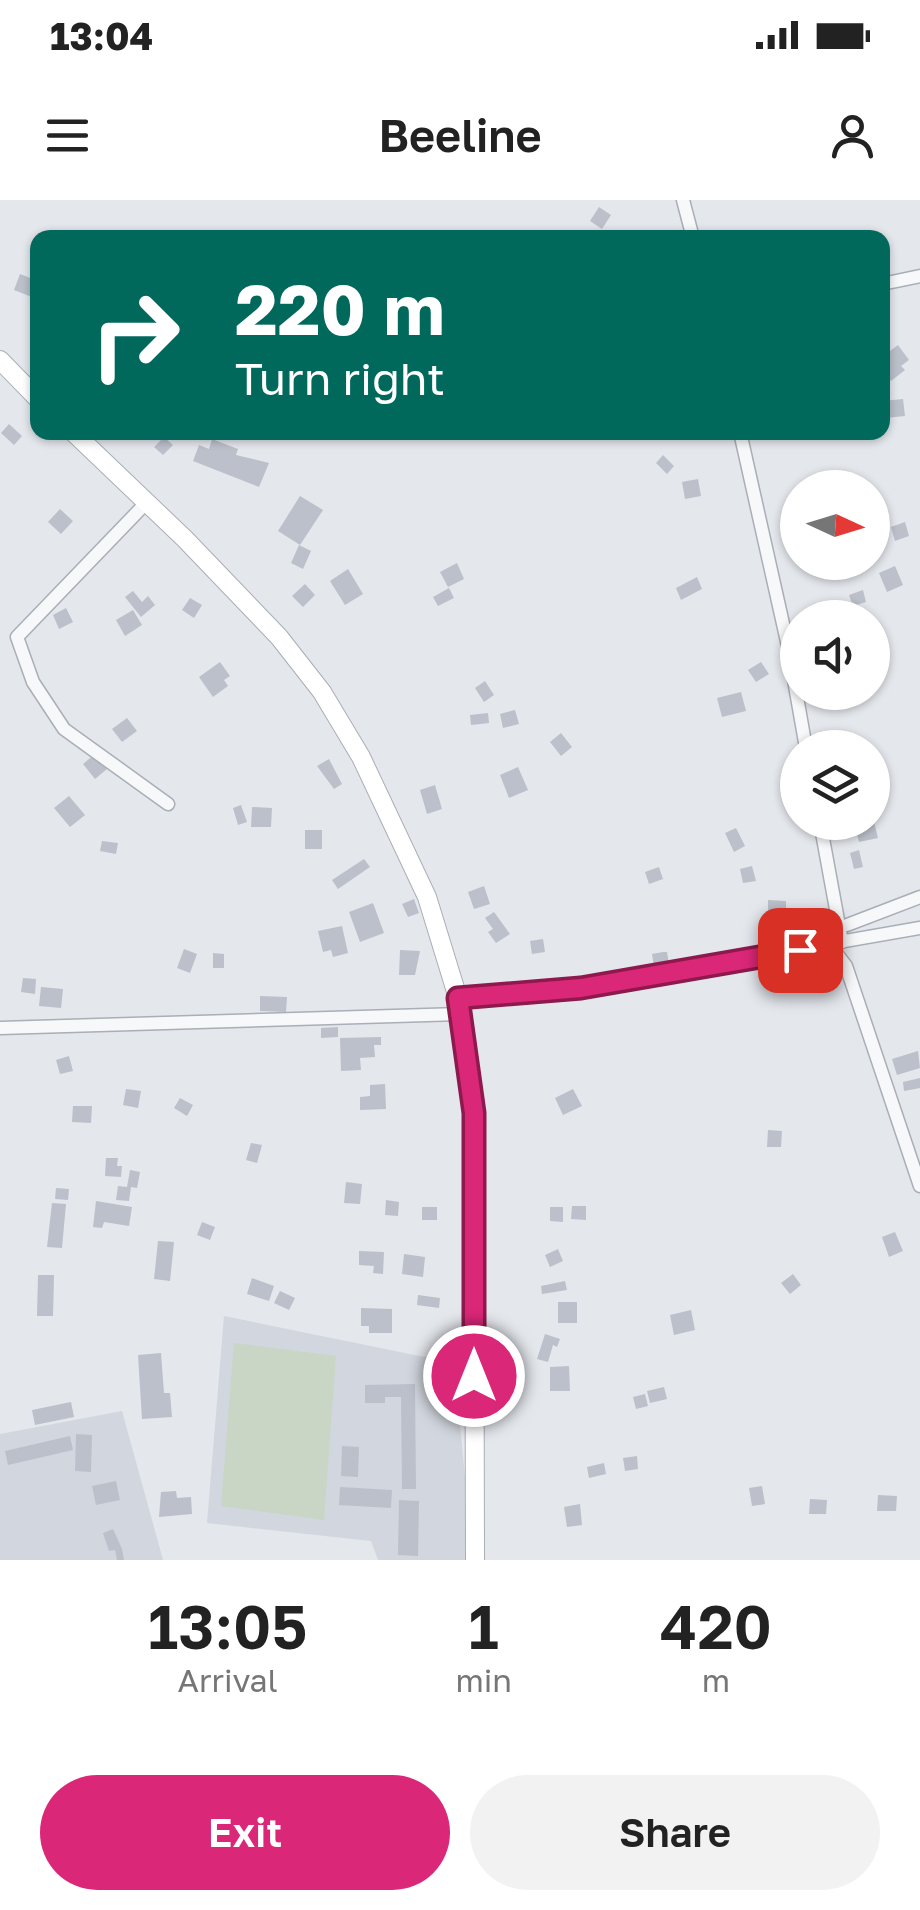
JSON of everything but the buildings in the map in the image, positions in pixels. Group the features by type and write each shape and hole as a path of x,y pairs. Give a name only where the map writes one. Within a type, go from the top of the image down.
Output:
{"main road":[{"path":"3,370 30,392"},
{"path":"82,440 279,637 322,692 361,756 427,897 459,1006 474,1113 475,1560"}],"street":[{"path":"683,200 691,230"},
{"path":"890,282 920,276"},
{"path":"742,440 803,730"},
{"path":"147,502 16,637 33,682 64,729 168,804"},
{"path":"822,840 836,944 920,1186"},
{"path":"847,925 920,897"},
{"path":"0,1028 459,1006 920,928"}],"shaded area":[{"path":"224,1316 454,1363 473,1560 378,1560 371,1541 207,1523"},
{"path":"122,1411 163,1560 0,1560 0,1434"}],"green space":[{"path":"234,1343 336,1356 324,1520 221,1506"}],"route":[{"path":"474,1376 474,1113 458,998 581,988 800,950"}]}
